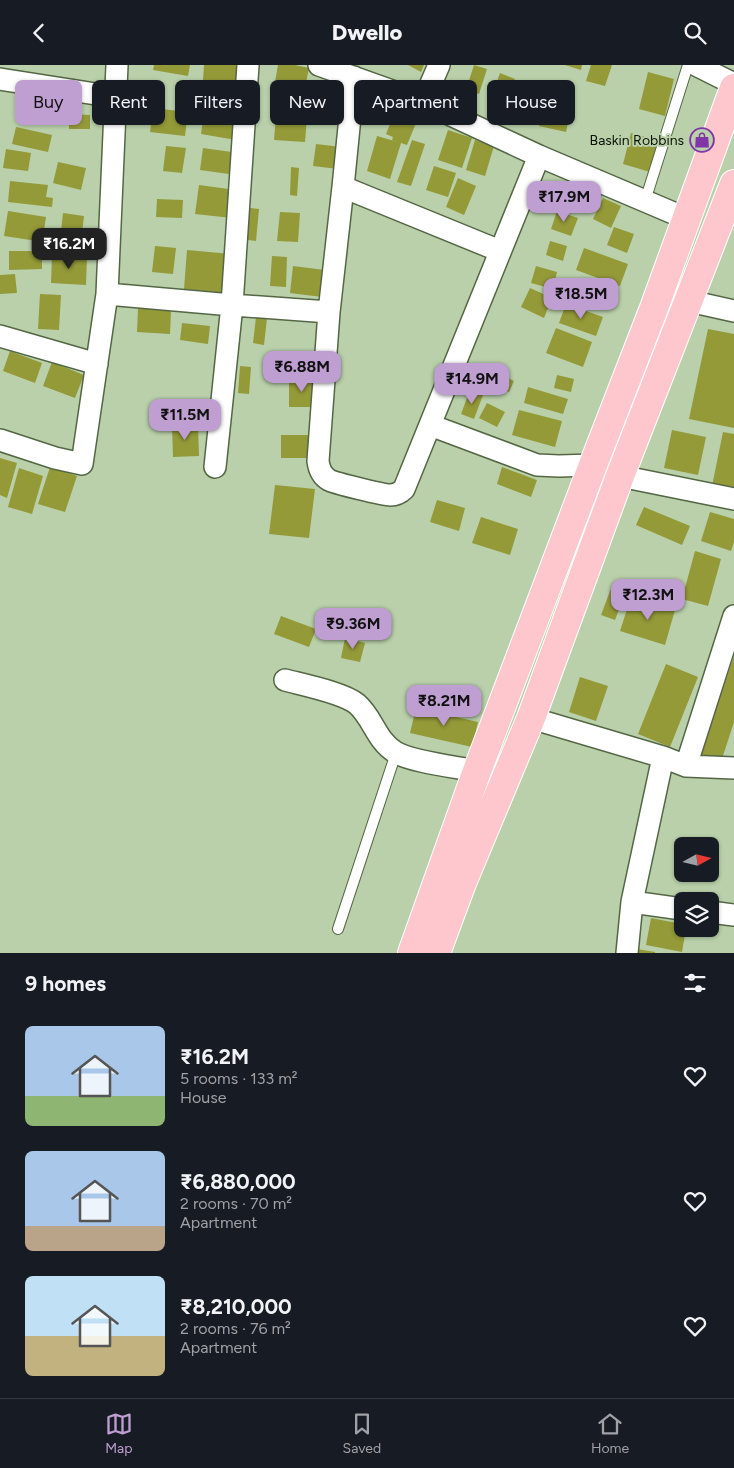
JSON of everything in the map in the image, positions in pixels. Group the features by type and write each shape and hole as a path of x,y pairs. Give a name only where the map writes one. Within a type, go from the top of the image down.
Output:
{"main road":[{"path":"412,953 477,771 654,307 734,88"},
{"path":"436,953 462,883 531,718 620,476 734,184"}],"street":[{"path":"116,80 117,65"},
{"path":"215,467 232,305 248,65"},
{"path":"319,65 362,80"},
{"path":"433,80 439,65"},
{"path":"696,65 734,84"},
{"path":"354,77 329,312 318,461 322,474 330,481 389,495 401,492 404,489 539,156"},
{"path":"0,79 92,93"},
{"path":"0,440 55,458 82,464 107,295 114,125"},
{"path":"472,125 539,156 686,218"},
{"path":"343,187 500,251"},
{"path":"107,295 329,312"},
{"path":"689,301 734,311"},
{"path":"0,336 97,364"},
{"path":"430,425 537,465 593,465 620,476 734,499"},
{"path":"686,766 732,628"},
{"path":"285,680 346,697 358,705 383,743 396,753 408,758 477,771"},
{"path":"531,718 663,757 686,766 734,768"},
{"path":"627,953 632,902 663,757"},
{"path":"632,902 674,908"},
{"path":"719,913 734,915"}],"lane":[{"path":"645,201 688,65"},
{"path":"338,929 396,753"}],"building":[{"path":"154,65 190,65 188,76 153,70"},
{"path":"204,65 241,65 239,80 203,80"},
{"path":"278,65 295,65 309,68 307,80 275,80"},
{"path":"408,65 424,65 421,72"},
{"path":"474,65 487,69 479,94 477,93 477,80 469,80"},
{"path":"565,65 582,65 581,70"},
{"path":"591,65 612,65 605,86 586,81"},
{"path":"648,72 674,79 665,116 639,109"},
{"path":"500,73 515,79 515,80 498,80"},
{"path":"165,109 175,111 175,125 186,125 185,136 150,132 151,125 165,125"},
{"path":"82,115 90,115 90,129 69,129 69,125 82,125"},
{"path":"202,125 238,125 236,140 201,134"},
{"path":"275,125 306,125 305,142 274,140"},
{"path":"390,125 415,125 407,145 401,143 390,179 367,171 377,136 398,142 392,140 393,137 386,134"},
{"path":"539,125 567,125 566,132"},
{"path":"16,127 52,135 48,152 12,144"},
{"path":"448,130 472,138 462,168 438,160"},
{"path":"631,133 659,140 650,172 623,164"},
{"path":"412,140 425,144 411,186 397,182"},
{"path":"475,140 494,146 485,176 466,170"},
{"path":"316,144 341,147 338,169 313,166"},
{"path":"166,146 186,148 182,173 163,171"},
{"path":"203,148 239,153 236,175 200,170"},
{"path":"6,149 31,153 28,171 3,168"},
{"path":"58,162 86,168 81,190 53,183"},
{"path":"434,166 456,173 448,197 426,190"},
{"path":"291,167 299,168 297,196 290,195"},
{"path":"458,178 476,186 464,215 446,207"},
{"path":"10,181 48,185 46,197 53,198 52,207 8,202"},
{"path":"572,184 591,192 584,209 565,202"},
{"path":"199,185 236,190 232,218 195,214"},
{"path":"603,198 621,206 611,228 593,219"},
{"path":"157,199 183,200 182,218 156,217"},
{"path":"243,207 259,209 256,241 241,239"},
{"path":"8,211 46,217 44,230 51,231 50,243 4,236"},
{"path":"557,211 578,218 571,236 551,229"},
{"path":"280,212 300,213 298,242 277,241"},
{"path":"63,213 84,216 81,242 60,240"},
{"path":"614,227 634,234 627,253 607,245"},
{"path":"550,241 567,246 563,261 546,255"},
{"path":"155,246 176,248 173,274 152,272"},
{"path":"584,248 628,264 620,286 576,270"},
{"path":"187,250 231,254 228,293 184,289"},
{"path":"9,251 42,251 42,269 9,270"},
{"path":"52,255 87,257 86,285 51,283"},
{"path":"272,256 287,257 286,287 270,286"},
{"path":"293,266 325,270 322,297 290,293"},
{"path":"536,266 557,272 553,289 531,283"},
{"path":"15,274 17,293 0,294 0,275"},
{"path":"575,280 612,293 606,310 569,297"},
{"path":"530,288 552,298 544,318 521,307"},
{"path":"40,294 61,295 59,330 38,329"},
{"path":"566,304 603,317 596,336 559,323"},
{"path":"138,308 171,310 170,334 137,332"},
{"path":"256,317 267,318 264,345 253,343"},
{"path":"182,323 210,326 208,344 180,340"},
{"path":"556,328 592,342 583,367 546,353"},
{"path":"708,329 734,334 734,428 689,419"},
{"path":"10,351 42,363 35,383 3,371"},
{"path":"274,352 285,352 284,369 273,368"},
{"path":"52,362 84,375 75,398 43,386"},
{"path":"240,366 251,367 249,394 238,393"},
{"path":"500,374 514,381 509,392 495,386"},
{"path":"557,375 574,379 571,392 554,388"},
{"path":"289,380 315,380 315,407 289,407"},
{"path":"528,387 568,399 563,414 524,403"},
{"path":"470,390 483,395 474,419 461,414"},
{"path":"487,403 505,412 497,427 479,418"},
{"path":"519,410 562,421 555,447 512,435"},
{"path":"198,425 199,456 173,457 172,426"},
{"path":"672,430 706,437 698,475 664,468"},
{"path":"723,432 734,434 734,491 712,486"},
{"path":"281,435 312,435 313,458 281,458"},
{"path":"0,458 17,463 7,498 0,495"},
{"path":"50,467 77,476 65,512 38,504"},
{"path":"502,467 537,480 531,497 497,484"},
{"path":"19,468 43,476 32,514 8,507"},
{"path":"275,485 315,489 309,538 269,534"},
{"path":"437,500 465,508 459,531 430,522"},
{"path":"644,507 690,526 682,545 636,525"},
{"path":"710,512 734,519 734,542 731,551 701,541"},
{"path":"481,517 518,529 510,555 472,543"},
{"path":"695,551 721,559 708,606 682,599"},
{"path":"613,583 627,588 615,620 601,615"},
{"path":"631,597 675,610 665,645 620,631"},
{"path":"281,616 316,629 309,647 274,634"},
{"path":"345,638 365,643 360,662 341,658"},
{"path":"734,656 734,722 720,765 699,758"},
{"path":"666,664 698,677 670,747 638,734"},
{"path":"580,677 608,686 596,721 569,712"},
{"path":"416,708 478,722 472,747 410,733"},
{"path":"651,918 674,922 674,937 685,937 682,952 646,945"},
{"path":"637,949 655,952 655,953 637,953"}],"place":[{"name":"Baskin Robbins","path":"702,140"}]}
